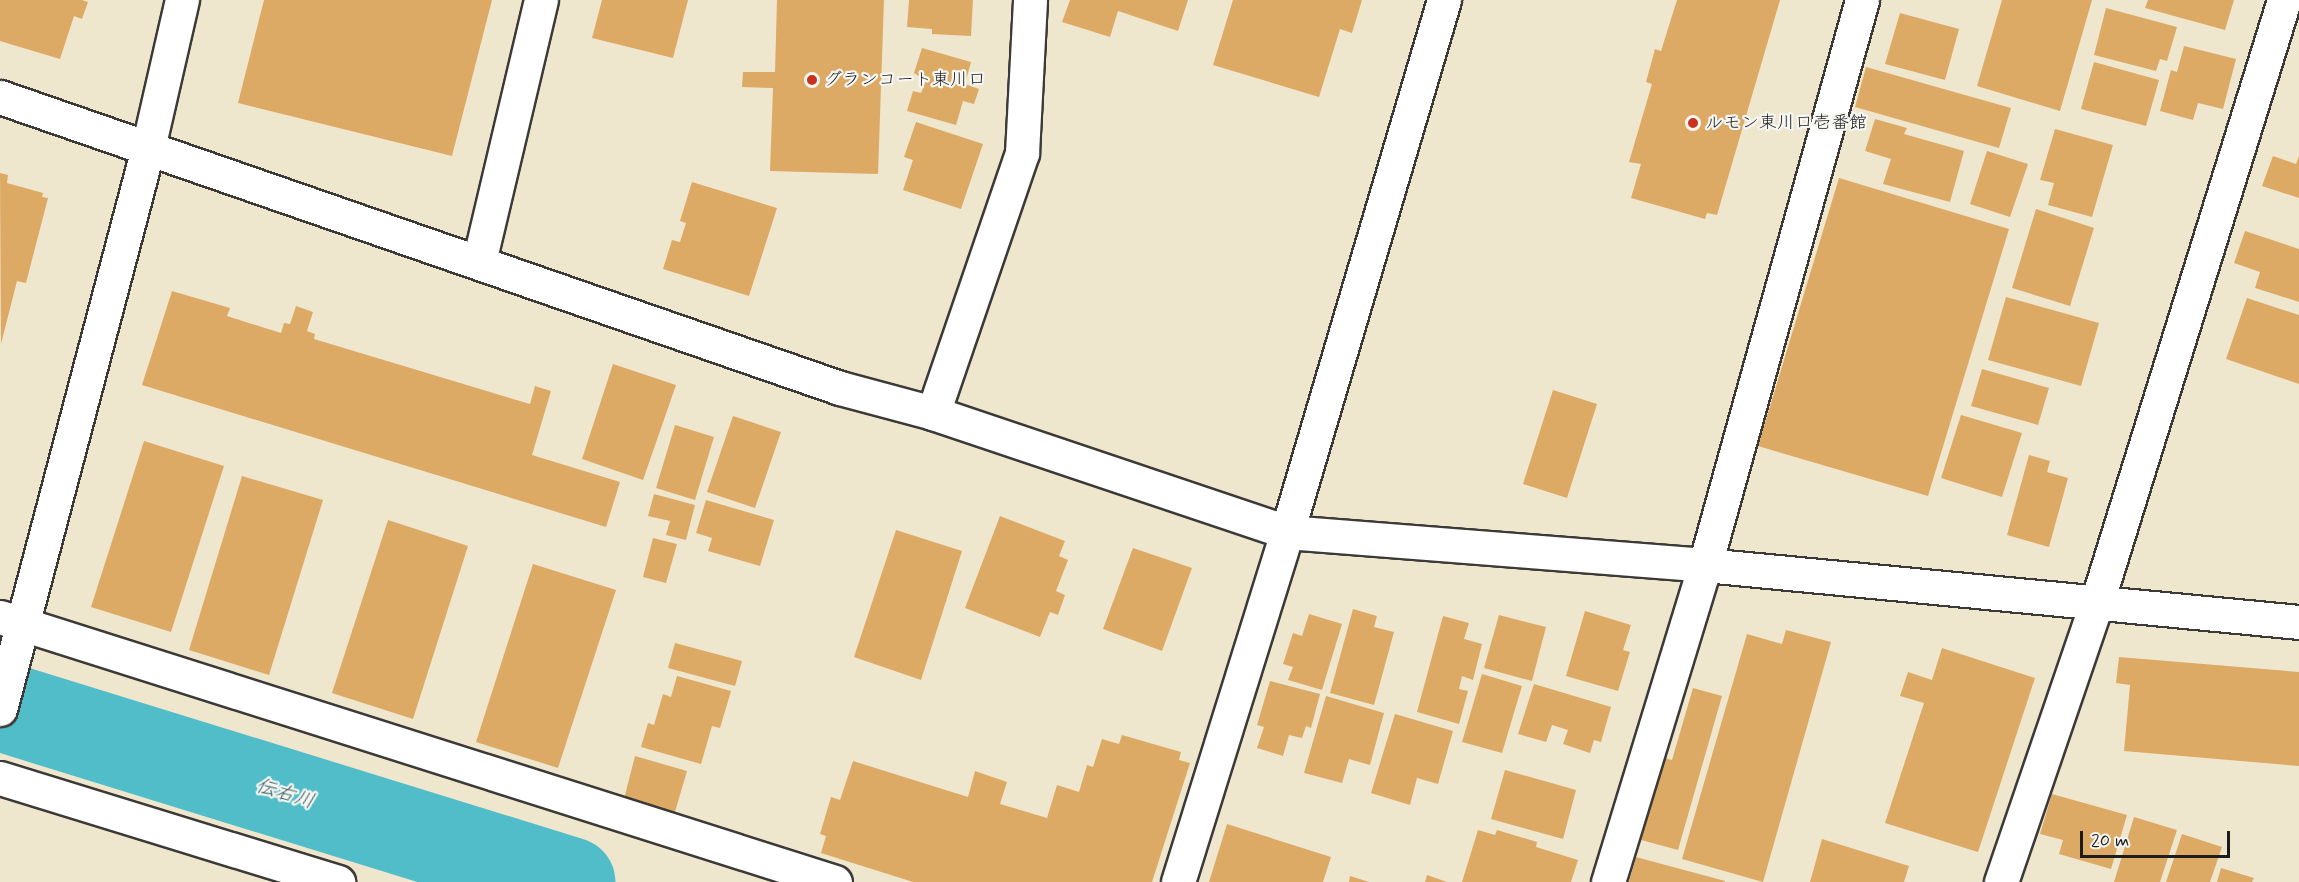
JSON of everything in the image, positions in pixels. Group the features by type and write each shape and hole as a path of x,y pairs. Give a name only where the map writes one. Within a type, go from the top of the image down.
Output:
{"street":[{"path":"0,709 12,620 148,148 182,0"},
{"path":"479,262 541,0"},
{"path":"933,413 1022,153 1030,0"},
{"path":"1178,882 1287,532 1444,0"},
{"path":"1608,882 1705,565 1862,0"},
{"path":"2001,882 2097,602 2284,0"},
{"path":"0,96 840,388 933,413 1287,532 1705,565 2299,622"},
{"path":"12,620 835,882"},
{"path":"0,778 338,882"}],"building":[{"path":"0,0 82,0 88,2 82,19 74,16 60,59 0,41"},
{"path":"264,0 492,0 452,156 238,103"},
{"path":"602,0 688,0 673,58 592,38"},
{"name":"グランコート東川口","path":"777,0 884,0 878,174 770,171 773,88 742,87 743,72 775,72"},
{"path":"909,0 973,0 971,36 932,34 932,29 907,27"},
{"path":"1070,0 1188,0 1178,31 1118,11 1110,37 1062,22"},
{"path":"1233,0 1362,0 1352,33 1340,29 1319,97 1213,65"},
{"name":"ルモン東川口壱番館","path":"1677,0 1780,0 1717,215 1707,213 1705,219 1631,198 1641,164 1629,162 1652,84 1646,82 1655,49 1661,51"},
{"path":"2002,0 2092,0 2060,111 1977,86"},
{"path":"2148,0 2234,0 2225,30 2145,8"},
{"path":"2106,8 2177,27 2167,61 2160,59 2156,71 2094,55"},
{"path":"1900,13 1959,29 1945,80 1885,64"},
{"path":"2184,46 2236,59 2223,109 2198,103 2193,120 2160,111 2171,70 2177,72"},
{"path":"922,48 971,62 965,84 979,89 974,104 963,101 956,125 907,111 913,91 921,93 926,81 914,73"},
{"path":"2094,62 2159,80 2146,126 2081,109"},
{"path":"1866,67 2011,108 1999,148 1855,107"},
{"path":"1875,119 1907,128 1904,134 1964,151 1950,202 1883,184 1891,159 1865,151"},
{"path":"916,122 983,144 961,209 903,190 913,160 904,157"},
{"path":"2055,129 2113,145 2092,217 2048,205 2054,183 2040,180"},
{"path":"1987,151 2028,164 2010,217 1970,204"},
{"path":"2273,156 2296,164 2299,156 2299,198 2262,186"},
{"path":"0,173 8,175 7,183 43,193 42,197 48,198 26,283 17,281 1,344"},
{"path":"1839,178 2009,229 1928,496 1758,446"},
{"path":"692,182 777,208 749,296 663,269 672,240 680,242 686,223 680,221"},
{"path":"2036,209 2094,228 2070,306 2012,288"},
{"path":"2245,231 2299,249 2299,302 2255,288 2260,272 2234,263"},
{"path":"172,291 230,308 227,316 281,333 284,323 290,324 296,306 313,312 307,331 315,334 314,339 530,404 535,386 551,391 532,455 620,482 606,527 142,385"},
{"path":"2006,297 2099,323 2081,386 1988,360"},
{"path":"2247,298 2299,315 2299,384 2226,359"},
{"path":"613,364 676,385 643,480 582,459"},
{"path":"1982,369 2049,388 2038,425 1971,406"},
{"path":"1553,390 1597,404 1567,498 1523,484"},
{"path":"1961,415 2022,433 2002,497 1941,478"},
{"path":"733,416 781,432 755,508 707,492"},
{"path":"675,425 714,437 695,500 656,488"},
{"path":"144,441 224,466 171,632 91,607"},
{"path":"2029,455 2050,461 2047,472 2068,478 2049,547 2007,535"},
{"path":"242,476 323,500 269,675 189,650"},
{"path":"654,494 695,505 686,540 666,535 670,521 648,516"},
{"path":"706,500 774,520 760,566 708,551 712,538 696,533"},
{"path":"1000,516 1065,541 1059,556 1068,560 1056,591 1065,595 1058,615 1050,612 1040,637 965,608"},
{"path":"388,520 468,546 413,719 332,693"},
{"path":"896,530 962,551 921,680 854,657"},
{"path":"653,538 677,544 666,583 643,577"},
{"path":"1133,548 1192,568 1162,651 1103,629"},
{"path":"533,564 616,590 558,768 476,742"},
{"path":"1353,609 1377,616 1374,627 1394,632 1374,705 1330,693"},
{"path":"1585,611 1631,625 1623,650 1630,652 1618,691 1566,676"},
{"path":"1309,614 1342,624 1322,690 1288,680 1293,667 1283,664 1293,633 1302,636"},
{"path":"1499,615 1546,627 1532,681 1484,668"},
{"path":"1443,616 1469,623 1464,639 1482,644 1473,680 1462,676 1459,689 1468,691 1459,724 1417,712"},
{"path":"1786,630 1831,642 1763,882 1682,859 1747,634 1782,644"},
{"path":"675,643 742,661 735,686 668,668"},
{"path":"1942,648 2035,678 1978,852 1885,823 1924,703 1900,696 1908,672 1932,680"},
{"path":"2119,657 2299,672 2299,766 2124,751 2130,685 2116,683"},
{"path":"1482,674 1522,686 1502,753 1462,742"},
{"path":"677,676 731,691 720,728 712,726 701,764 641,747 648,723 654,725 663,694 671,697"},
{"path":"1270,681 1320,694 1311,728 1306,726 1302,738 1289,735 1283,756 1257,748 1264,727 1257,725"},
{"path":"1534,684 1611,707 1601,742 1594,740 1590,753 1563,744 1568,730 1552,725 1546,742 1518,734"},
{"path":"1693,688 1722,696 1678,850 1641,840 1664,758 1672,760"},
{"path":"1326,696 1384,713 1370,765 1349,759 1342,783 1304,773"},
{"path":"1395,714 1453,731 1438,784 1417,778 1410,805 1371,793"},
{"path":"1122,735 1181,752 1179,760 1190,763 1152,882 913,882 821,853 826,836 820,834 831,797 840,800 853,761 968,797 975,771 1007,782 1000,804 1047,818 1057,785 1079,792 1087,765 1093,767 1102,739 1119,744"},
{"path":"635,756 687,771 675,812 624,799"},
{"path":"1505,770 1576,790 1563,839 1491,819"},
{"path":"2052,794 2127,815 2111,869 2059,854 2063,840 2040,834"},
{"path":"2134,817 2177,830 2160,882 2114,882"},
{"path":"1227,824 1331,857 1323,882 1209,882"},
{"path":"1478,830 1495,835 1497,830 1537,842 1536,847 1578,860 1571,882 1462,882"},
{"path":"2182,834 2222,847 2210,882 2166,882"},
{"path":"1822,839 1909,866 1904,882 1810,882"},
{"path":"1636,857 1725,881 1725,882 1629,882"},
{"path":"2221,868 2254,878 2252,882 2217,882"},
{"path":"1427,875 1447,882 1425,882"},
{"path":"1350,876 1369,882 1349,882"}],"waterway":[{"name":"伝右川","path":"0,706 570,882"}],"place":[{"name":"グランコート東川口","path":"812,80"},
{"name":"ルモン東川口壱番館","path":"1693,123"}]}
